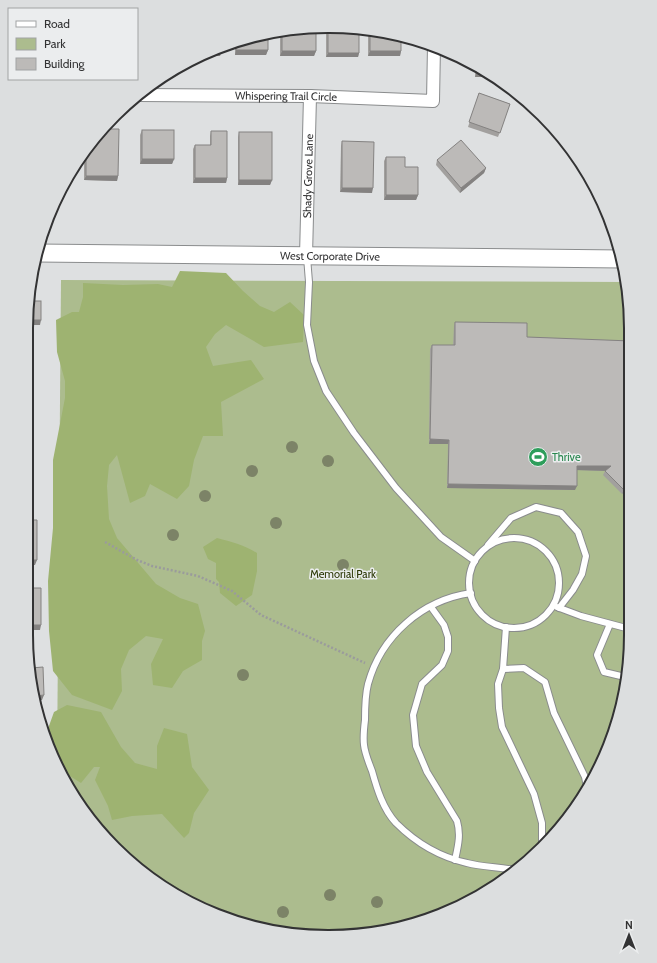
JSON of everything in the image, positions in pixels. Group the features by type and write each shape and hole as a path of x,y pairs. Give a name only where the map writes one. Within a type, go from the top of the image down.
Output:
{"street":[{"name":"Whispering Trail Circle","path":"149,94 310,96 433,101 434,52"},
{"name":"Shady Grove Lane","path":"306,256 310,96"},
{"name":"West Corporate Drive","path":"43,253 615,259"}],"lane":[{"path":"306,256 309,282 307,324 314,361 326,391 354,433 396,488 441,537 475,561"},
{"path":"536,507 561,513 578,532 586,556 582,574 573,590 545,616 533,624 520,628 506,627 492,622 481,614 473,602 470,588 470,574 475,561 486,547 511,518 536,507"},
{"path":"486,547 500,540 514,539 529,541 543,549 553,561 558,575 559,590 556,606"},
{"path":"471,593 455,596 431,607 412,618 393,636 377,660 368,685 365,708 364,744 377,790 385,807 396,822 415,838 438,853 467,863 508,869"},
{"path":"556,606 624,628"},
{"path":"431,607 444,624 448,637 448,651 442,665 422,684 413,715 416,746 427,772 457,821 460,830 460,839 455,860"},
{"path":"610,624 597,655 604,672 621,676"},
{"path":"506,627 503,669 498,684 499,708 502,727 534,794 542,823 542,838"},
{"path":"503,669 524,668 545,682 554,713 585,779"}],"path":[{"path":"105,542 152,566 198,576 232,591 262,615 374,667"}],"green space":[{"path":"180,271 226,273 260,306 274,312 290,302 304,315 303,342 264,347 226,325 215,334 206,347 213,366 251,360 264,379 221,402 223,436 203,436 194,460 189,486 177,499 150,484 145,496 130,503 117,455 109,465 107,486 109,519 117,538 156,584 180,598 198,604 205,631 202,641 202,660 183,671 172,688 153,685 151,664 163,639 146,636 129,650 121,669 122,691 112,710 72,695 53,671 49,631 48,581 53,528 53,460 65,398 65,381 57,352 56,320 72,312 79,312 83,297 83,283 123,285 158,284 172,287"},
{"name":"Memorial Park","path":"61,280 620,282 624,328 624,634 618,692 614,711 602,748 594,765 574,799 563,814 551,829 523,857 493,880 459,900 442,908 405,920 367,927 328,930 290,927 252,920 215,908 198,900 164,880 134,857 106,829 94,814 83,799 57,752"},
{"path":"217,538 233,542 257,553 257,571 252,595 236,606 220,593 219,582 216,579 216,563 208,559 203,547"},
{"path":"67,705 101,712 121,747 135,763 157,769 157,746 164,728 187,734 192,767 209,790 194,813 189,833 184,838 162,814 132,816 112,820 108,806 95,780 100,767 94,767 81,783 69,776 63,765 55,748 48,727 54,712"}],"building":[{"path":"328,33 359,35 359,53 328,53"},
{"path":"316,34 316,51 282,51 282,37"},
{"path":"370,36 401,42 401,51 370,51"},
{"path":"268,40 268,50 236,50 236,48 252,43"},
{"path":"479,93 510,104 500,133 469,122"},
{"path":"111,129 119,129 118,176 86,176 86,160"},
{"path":"142,130 174,130 174,159 142,159"},
{"path":"211,131 227,131 227,178 195,178 195,145 211,145"},
{"path":"239,132 272,132 272,180 239,180"},
{"path":"461,140 486,168 461,188 437,160"},
{"path":"342,141 374,142 373,188 342,188"},
{"path":"386,157 405,157 405,167 418,167 418,195 386,195"},
{"path":"35,301 41,301 41,320 33,320"},
{"name":"Thrive","path":"455,322 527,323 527,337 624,341 624,490 605,471 611,466 577,466 577,486 448,484 449,440 430,439 432,345 455,345"},
{"path":"33,520 37,520 37,560 33,560"},
{"path":"33,588 41,588 41,625 33,625"},
{"path":"43,667 44,695 40,696 35,668"}],"place":[{"name":"Thrive","path":"538,457"}]}
